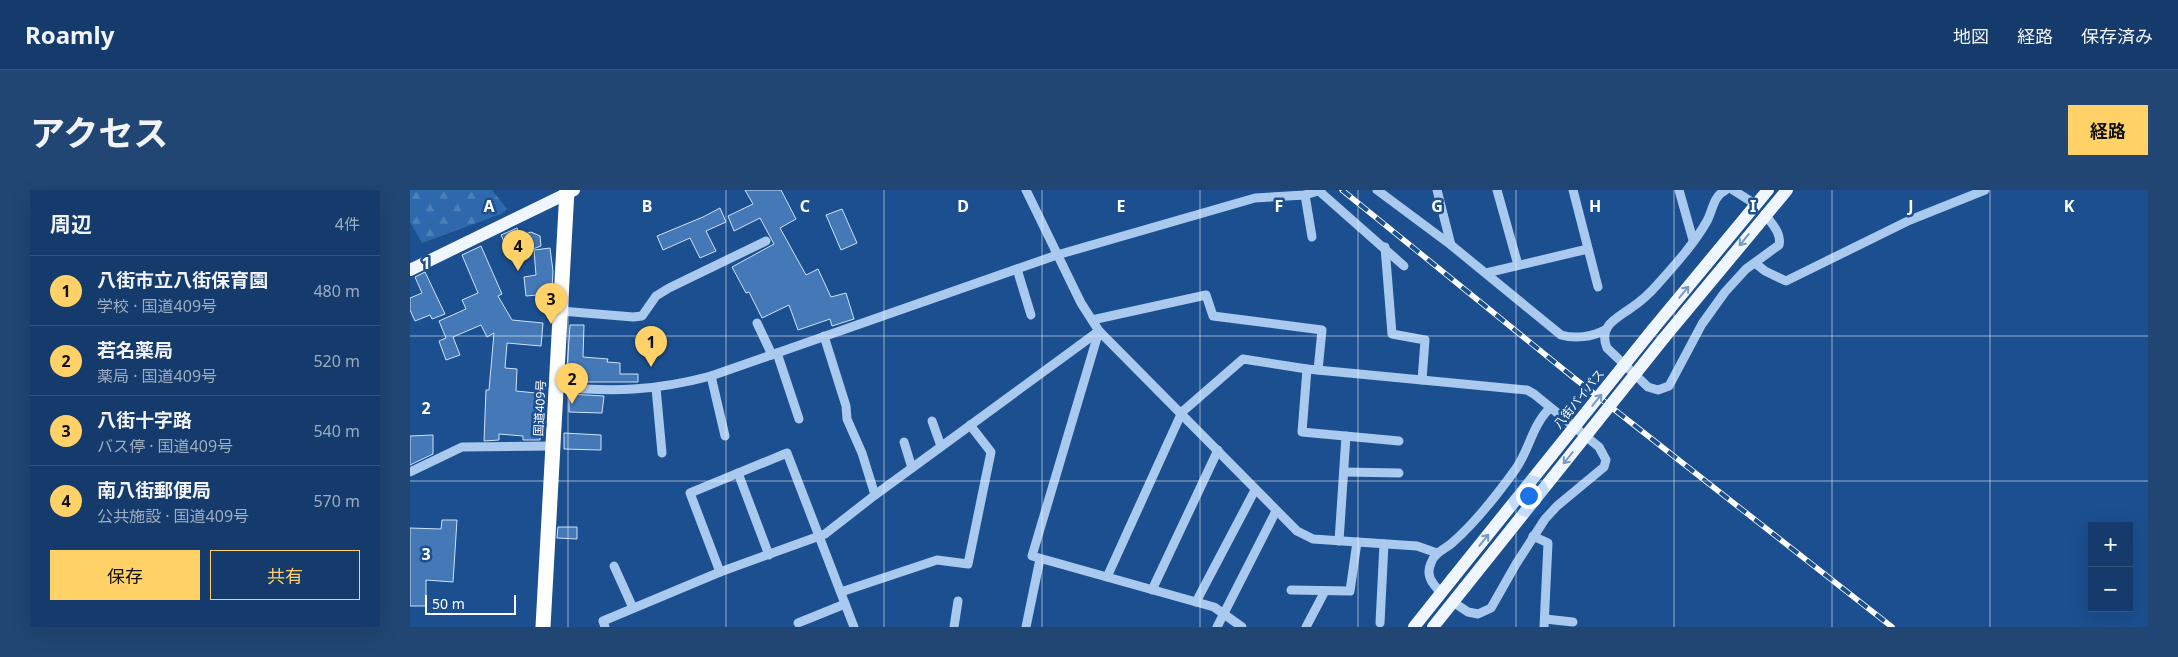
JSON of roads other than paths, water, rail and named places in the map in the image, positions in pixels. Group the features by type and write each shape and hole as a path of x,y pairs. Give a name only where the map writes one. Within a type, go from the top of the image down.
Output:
{"highway":[{"name":"国道409号","path":"543,627 569,191"}],"main road":[{"name":"八街バイパス","path":"1414,627 1653,329 1768,190"},
{"path":"1434,627 1664,338 1765,214 1787,190"},
{"path":"410,270 569,191"}],"street":[{"path":"1026,190 1081,303 1100,331 1182,412 1276,511 1304,535 1313,539 1417,546 1437,553"},
{"path":"1378,190 1452,245 1561,335 1574,338 1605,330 1612,321 1632,308 1656,286 1707,221 1717,197 1726,190"},
{"path":"1437,190 1452,245"},
{"path":"1497,190 1518,265"},
{"path":"1572,190 1598,287"},
{"path":"1678,190 1693,240"},
{"path":"1735,190 1755,204"},
{"path":"1754,263 1765,271 1786,281 1910,220 1985,190"},
{"path":"556,387 605,391 656,388 711,376 1057,255 1255,198 1305,196 1320,191 1385,247 1404,266"},
{"path":"1305,196 1312,237"},
{"path":"1605,330 1604,342 1607,348 1648,387 1658,390 1663,389 1672,380 1702,324 1740,275 1779,245 1780,239 1765,214"},
{"path":"561,311 633,317 642,316 656,296 669,288 766,241"},
{"path":"1385,247 1392,334 1425,340 1422,380"},
{"path":"1486,273 1588,249"},
{"path":"1017,269 1031,315"},
{"path":"1092,320 1206,295 1213,316 1322,330 1318,370"},
{"path":"757,323 774,354 799,419"},
{"path":"605,627 602,621 720,572 825,534 941,446 1100,331"},
{"path":"1100,331 1032,556 1214,607 1242,627"},
{"path":"824,336 846,406 847,420 862,452 875,495"},
{"path":"1107,577 1182,412 1243,359 1307,369 1527,390 1599,447 1606,460 1604,467 1557,506 1533,536 1491,608 1478,614 1468,612 1453,602"},
{"path":"1307,369 1302,432 1399,441"},
{"path":"711,376 725,436"},
{"path":"656,388 662,453"},
{"path":"1441,593 1430,580 1428,573 1437,553 1452,543 1472,523 1515,470 1540,417 1550,408"},
{"path":"932,421 941,446"},
{"path":"841,592 937,560 968,564 991,452 970,425"},
{"path":"1339,541 1346,436"},
{"path":"904,442 912,468"},
{"path":"410,472 462,447 554,446"},
{"path":"1152,590 1218,450"},
{"path":"720,572 690,493 787,453 854,627"},
{"path":"1344,472 1399,473"},
{"path":"738,474 769,555"},
{"path":"1196,602 1256,490"},
{"path":"1217,627 1276,511"},
{"path":"1533,536 1548,543 1545,623 1573,622"},
{"path":"1291,590 1350,591 1357,542"},
{"path":"1380,623 1384,544"},
{"path":"1026,627 1040,559"},
{"path":"614,566 633,608"},
{"path":"1306,627 1325,590"},
{"path":"954,627 958,601"},
{"path":"798,623 845,604"}],"railway":[{"path":"1342,190 1574,378 1892,627"}],"place":[{"name":"南八街郵便局","path":"518,271"},
{"name":"八街十字路","path":"551,324"},
{"name":"八街市立八街保育園","path":"651,367"},
{"name":"若名薬局","path":"572,404"}]}
